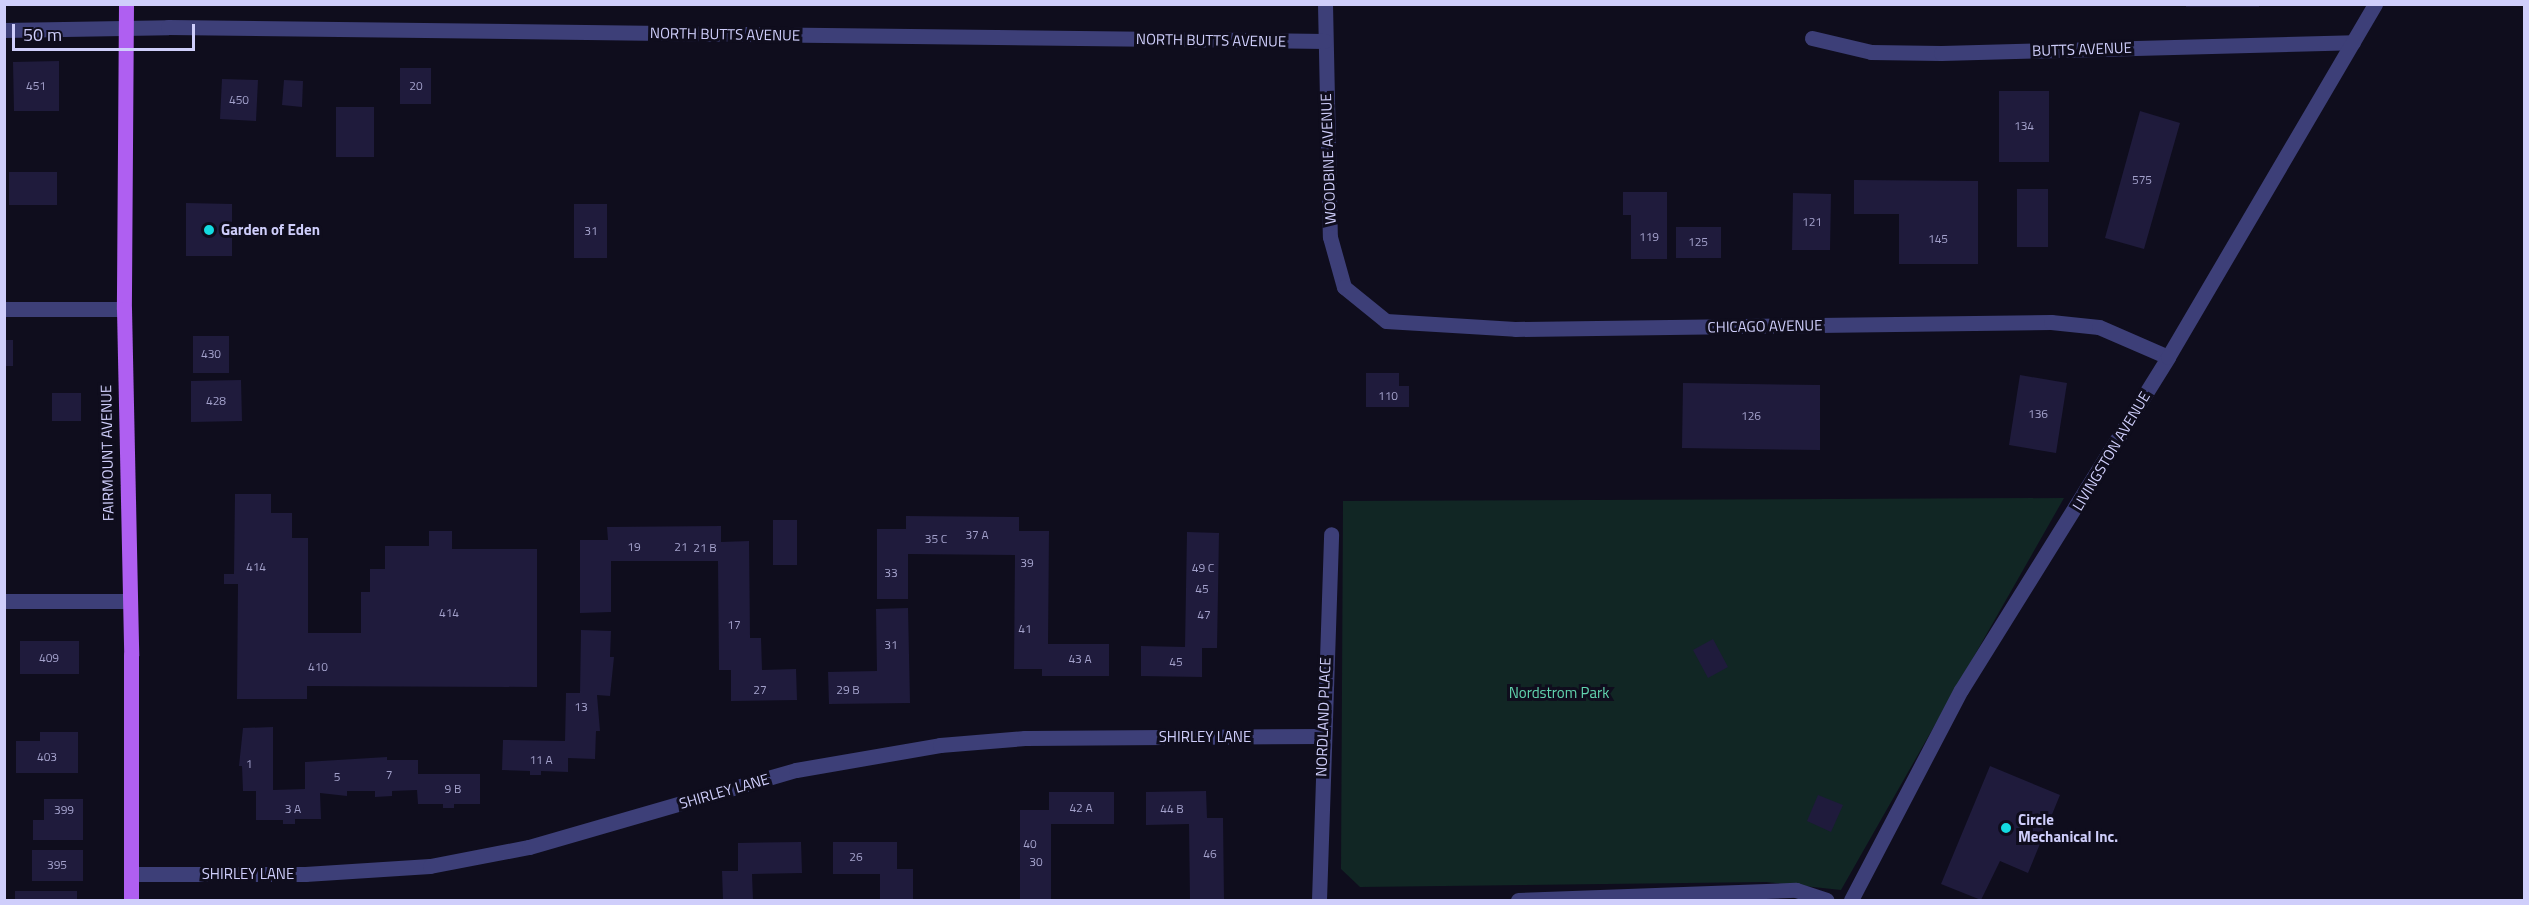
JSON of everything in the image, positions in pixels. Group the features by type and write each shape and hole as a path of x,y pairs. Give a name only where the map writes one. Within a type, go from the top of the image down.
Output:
{"main road":[{"name":"FAIRMOUNT AVENUE","path":"126,4 124,309 131,900"}],"street":[{"name":"WOODBINE AVENUE","path":"1325,4 1330,237 1344,287 1361,305"},
{"name":"LIVINGSTON AVENUE","path":"1851,900 1961,690 2168,357 2375,4"},
{"name":"NORTH BUTTS AVENUE","path":"4,30 125,29 1325,41"},
{"name":"BUTTS AVENUE","path":"1812,38 1871,52 1941,53 2353,42"},
{"name":"CHICAGO AVENUE","path":"1361,305 1386,321 1515,329 2051,322 2099,327 2128,336 2168,357"},
{"path":"4,309 124,309"},
{"name":"NORDLAND PLACE","path":"1319,900 1322,736 1331,534"},
{"path":"4,601 129,601"},
{"name":"SHIRLEY LANE","path":"131,874 305,874 430,866 529,847 796,770 940,745 1025,738 1322,736"},
{"path":"1518,900 1797,890 1826,900"}],"green space":[{"name":"Nordstrom Park","path":"2064,498 1841,890 1766,882 1360,887 1341,869 1343,501"}],"building":[{"path":"2186,4 2259,4 2259,7 2186,7"},
{"path":"59,61 59,111 14,111 13,62"},
{"path":"400,68 431,68 431,104 400,104"},
{"path":"222,79 258,80 256,121 220,119"},
{"path":"284,80 303,81 302,107 282,105"},
{"path":"1999,91 2049,91 2049,162 1999,162"},
{"path":"336,107 374,107 374,157 336,157"},
{"path":"2140,111 2180,123 2144,249 2105,238"},
{"path":"9,172 57,172 57,205 9,205"},
{"path":"1854,180 1978,181 1978,264 1899,264 1899,214 1854,214"},
{"path":"2017,189 2048,189 2048,247 2017,247"},
{"path":"1623,192 1667,192 1667,259 1631,259 1631,215 1623,215"},
{"path":"1793,193 1831,194 1830,250 1792,250"},
{"name":"Garden of Eden","path":"186,203 232,204 232,256 186,256"},
{"path":"574,204 607,204 607,258 574,258"},
{"path":"1676,227 1721,227 1721,258 1676,258"},
{"path":"193,336 229,336 229,373 193,373"},
{"path":"4,340 13,340 13,366 4,366"},
{"path":"1366,373 1399,373 1399,386 1409,386 1409,407 1366,407"},
{"path":"2020,375 2067,383 2056,453 2009,445"},
{"path":"241,380 242,421 191,422 191,381"},
{"path":"1683,383 1820,385 1820,450 1682,448"},
{"path":"52,393 81,393 81,421 52,421"},
{"path":"235,494 271,494 271,513 292,513 292,538 308,538 308,633 361,633 361,592 370,592 370,569 385,569 385,546 429,546 429,531 452,531 452,549 537,549 537,687 307,686 307,699 237,699 238,584 224,584 224,574 234,574"},
{"path":"906,516 1019,517 1019,531 1049,531 1048,644 1109,644 1109,676 1042,676 1042,669 1014,669 1015,555 908,554 908,599 877,599 877,529 906,529"},
{"path":"773,520 797,520 797,565 773,565"},
{"path":"721,526 721,542 749,541 750,638 761,638 762,670 796,669 797,700 731,701 731,670 719,670 718,561 611,561 611,612 580,613 580,540 608,540 607,527"},
{"path":"1187,532 1219,533 1217,648 1202,648 1202,677 1141,676 1141,646 1185,647"},
{"path":"908,608 910,703 829,704 828,672 877,671 876,609"},
{"path":"581,630 611,631 610,657 614,657 610,696 597,695 600,731 596,731 595,759 568,758 568,772 541,771 541,775 530,775 530,771 502,770 503,740 565,741 566,693 580,693"},
{"path":"1713,639 1728,667 1708,678 1693,650"},
{"path":"20,641 79,641 79,674 20,674"},
{"path":"273,727 273,790 305,789 305,762 387,757 387,760 418,760 418,774 480,774 480,804 454,804 454,808 443,808 443,804 418,804 417,790 392,791 392,796 375,797 375,791 347,791 347,796 320,793 321,819 295,819 295,824 283,824 283,820 256,820 256,791 243,791 242,766 239,766 243,728"},
{"path":"40,732 78,732 78,773 16,773 16,741 40,741"},
{"name":"Circle Mechanical Inc.","path":"1990,766 2060,795 2028,873 2000,861 1981,900 1941,884"},
{"path":"1206,791 1207,818 1223,818 1224,900 1190,900 1189,824 1146,825 1146,792"},
{"path":"1049,792 1114,792 1114,824 1051,824 1051,900 1020,900 1020,810 1049,810"},
{"path":"1818,795 1843,805 1831,832 1807,821"},
{"path":"44,799 83,799 83,840 33,840 33,820 44,820"},
{"path":"801,842 802,873 752,874 753,900 723,900 722,871 738,871 738,843"},
{"path":"833,842 897,842 897,869 913,869 913,900 880,900 880,874 833,874"},
{"path":"32,850 83,850 83,881 32,881"},
{"path":"15,891 77,891 77,900 15,900"}],"place":[{"name":"Garden of Eden","path":"209,230"},
{"name":"Circle Mechanical Inc.","path":"2006,828"}]}
